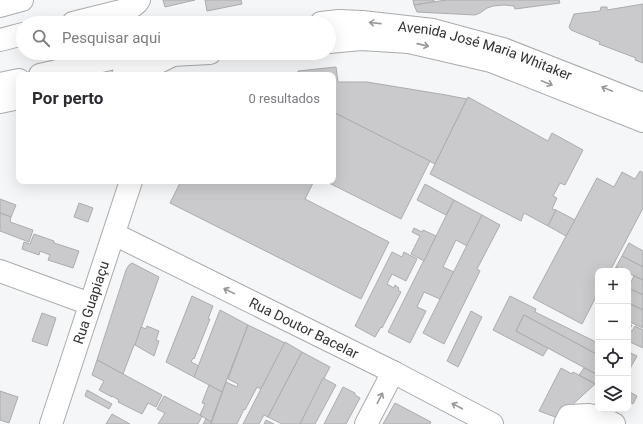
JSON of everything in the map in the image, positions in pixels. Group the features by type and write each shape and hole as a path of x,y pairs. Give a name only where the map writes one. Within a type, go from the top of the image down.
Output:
{"street":[{"path":"0,6 22,0"},
{"path":"101,16 125,10 138,3 139,0"},
{"name":"Avenida José Maria Whitaker","path":"336,21 433,30 503,50 643,104"},
{"path":"0,40 16,36"},
{"path":"336,41 361,39 409,42 491,61 643,121"},
{"path":"53,72 105,60"},
{"path":"136,72 171,61"},
{"path":"0,84 16,81"},
{"path":"0,102 16,99"},
{"name":"Rua Guapiaçu","path":"51,424 130,184"},
{"name":"Rua Doutor Bacelar","path":"114,234 393,372 492,424"},
{"path":"0,271 90,304"},
{"path":"366,424 393,372"},
{"path":"565,424 569,416 589,415 600,417 614,424"}],"building":[{"path":"163,0 195,0 165,7"},
{"path":"205,0 241,0 242,4 207,11"},
{"path":"413,0 434,0 434,2 414,5"},
{"path":"446,0 559,0 560,3 515,9 514,6 493,6 475,15 417,12 414,5"},
{"path":"643,4 643,63 635,60 636,58 599,44 600,42 571,30 569,27 574,14 600,11 601,7 607,7 607,10"},
{"path":"336,67 338,82 367,82 467,99 435,164 336,114 336,72 298,71"},
{"path":"468,97 548,141 552,133 583,150 565,185 560,183 553,196 557,198 552,209 556,210 548,226 524,213 521,221 430,174"},
{"path":"336,114 430,161 401,219 331,184 336,184"},
{"path":"640,171 643,173 643,208 612,268 595,268 595,299 582,324 533,298 597,178 614,187 622,172 635,179"},
{"path":"180,184 312,184 305,199 389,242 361,299 170,203"},
{"path":"425,184 454,200 446,215 417,200"},
{"path":"0,199 16,205 11,217 0,213"},
{"path":"454,200 482,215 467,246 456,240 443,267 454,272 440,299 424,292 417,307 426,311 410,343 388,332"},
{"path":"79,203 93,208 88,222 74,217"},
{"path":"556,210 575,220 566,236 548,226"},
{"path":"0,213 11,217 10,222 33,230 29,242 0,231"},
{"path":"482,215 500,225 477,269 480,271 444,344 423,333"},
{"path":"414,228 436,236 424,261 411,254 420,236 412,232"},
{"path":"34,234 54,241 54,243 79,251 73,268 48,260 50,255 40,251 39,255 22,249 24,242 30,244"},
{"path":"629,243 643,251 643,267 622,256"},
{"path":"392,252 402,257 404,252 417,259 406,281 392,274 387,284 394,288 395,285 401,292 382,328 381,327 375,337 355,326"},
{"path":"622,256 643,267 643,280 631,274 631,268 616,267"},
{"path":"132,263 159,277 123,374 97,360 126,270"},
{"path":"634,276 643,280 643,295 631,289 631,282"},
{"path":"631,289 643,295 643,310 631,304"},
{"path":"192,296 213,306 208,319 210,319 194,359 193,358 191,362 199,366 194,377 166,362"},
{"path":"510,296 536,309 535,312 595,342 595,353 524,315 516,331 548,348 543,356 493,330"},
{"path":"631,304 643,310 643,328 631,322"},
{"path":"220,310 248,325 222,392 194,377"},
{"path":"471,311 482,317 458,367 447,361"},
{"path":"42,313 56,318 47,346 32,341"},
{"path":"524,315 595,353 595,373 516,331"},
{"path":"248,325 285,343 261,389 257,387 237,424 211,424 226,382 237,387 238,384 228,379"},
{"path":"147,326 159,331 156,340 159,341 154,356 135,345 141,327 146,329"},
{"path":"635,326 643,330 643,348 631,342 631,331"},
{"path":"285,342 302,352 268,417 264,415 259,424 243,424"},
{"path":"302,352 330,367 300,424 282,424 268,417"},
{"path":"631,353 637,356 631,367"},
{"path":"97,360 162,395 156,407 148,403 142,414 118,402 119,400 99,390 104,381 92,375"},
{"path":"561,368 572,374 573,372 595,384 558,418 539,411"},
{"path":"584,368 595,374 595,383 579,375"},
{"path":"323,378 336,385 315,424 300,424"},
{"path":"209,385 222,392 211,422 200,415 205,404 202,403"},
{"path":"343,387 355,393 355,395 360,398 346,424 324,424"},
{"path":"87,390 112,404 109,409 85,396"},
{"path":"0,391 18,397 9,423 0,420"},
{"path":"631,393 637,396 633,404 631,403"},
{"path":"164,396 202,416 198,424 158,424 165,413 157,409"},
{"path":"395,403 431,422 430,424 383,424"},
{"path":"112,414 130,424 106,424"},
{"path":"206,419 211,422 211,424 203,424"},
{"path":"266,420 274,424 264,424"}]}
